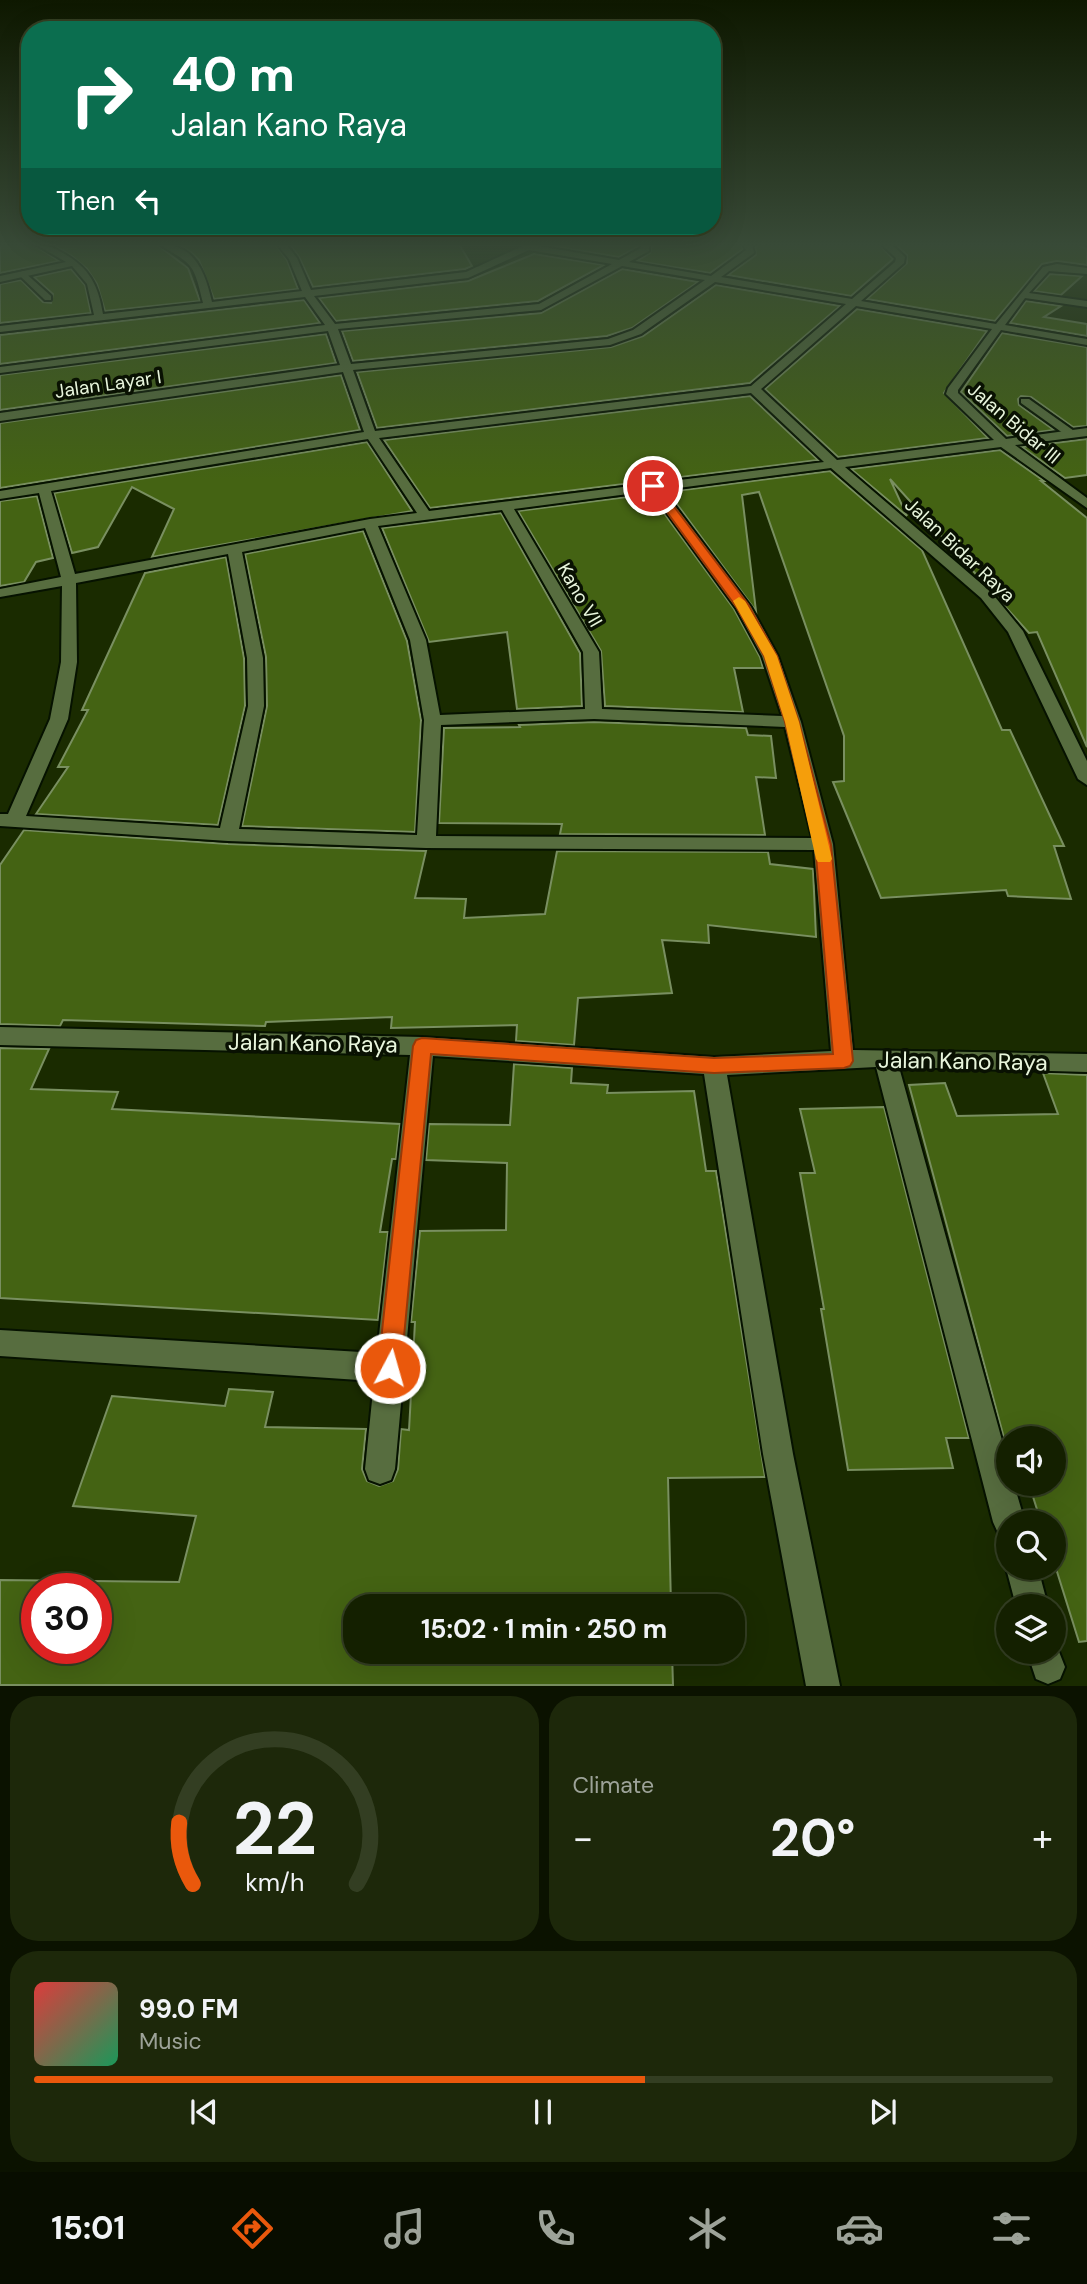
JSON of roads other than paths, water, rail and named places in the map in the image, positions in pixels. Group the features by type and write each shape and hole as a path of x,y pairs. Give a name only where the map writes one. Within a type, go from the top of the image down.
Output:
{"street":[{"path":"0,329 52,323"},
{"path":"329,323 371,435 425,515"},
{"path":"0,370 377,323"},
{"name":"Jalan Layar I","path":"0,417 345,368 617,340 637,332 650,323"},
{"path":"0,495 371,435 754,389 831,323"},
{"path":"974,323 1087,342"},
{"name":"Jalan Bidar III","path":"1003,323 952,394 1003,442 1087,504"},
{"name":"Jalan Bidar Raya","path":"754,389 834,464 986,595 1001,612 1014,631 1087,779"},
{"path":"1025,401 1072,433"},
{"path":"0,593 370,523 1087,432"},
{"path":"653,486 743,607 771,656 792,722 823,845 844,1061"},
{"path":"44,488 69,580 69,662 66,691 59,719 7,820 228,835 426,842 823,845"},
{"name":"Kano VII","path":"505,504 591,652 594,714"},
{"path":"370,523 418,640 433,720 426,842"},
{"path":"228,835 256,706 254,658 234,549"},
{"path":"433,720 594,714 792,722"},
{"name":"Jalan Kano Raya","path":"0,1036 422,1046 714,1066 885,1058 1087,1063"},
{"path":"380,1469 422,1046"},
{"path":"885,1058 1006,1510"},
{"path":"714,1066 768,1398 803,1596 823,1685"},
{"path":"0,1343 390,1368"}]}
